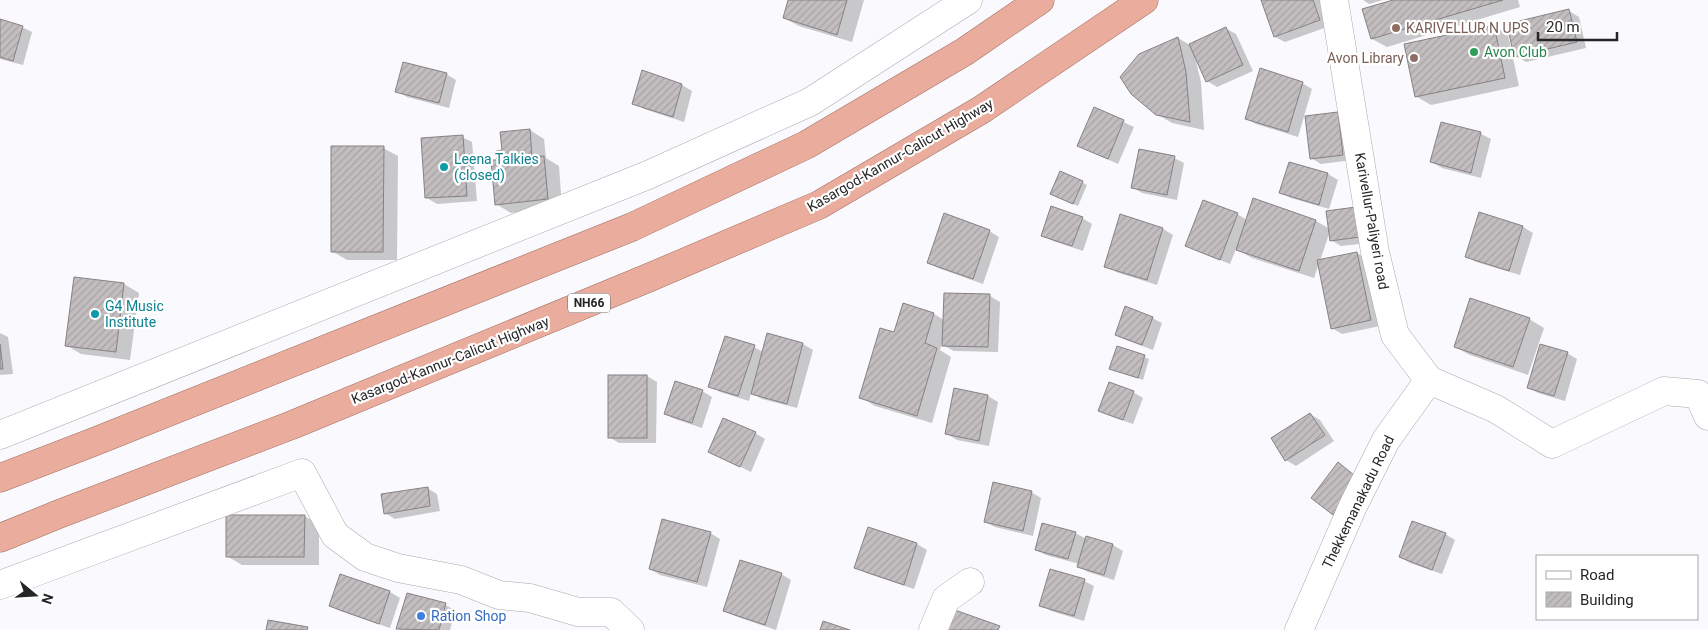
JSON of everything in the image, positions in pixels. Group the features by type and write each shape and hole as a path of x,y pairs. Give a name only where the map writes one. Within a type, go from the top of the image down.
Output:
{"highway":[{"path":"0,478 632,227 806,145 964,52 1040,0"},
{"name":"Kasargod-Kannur-Calicut Highway","path":"0,538 292,425 639,282 819,205 981,110 1144,0"}],"street":[{"path":"0,435 639,178 810,102 968,0"},
{"name":"Karivellur-Paliyeri road","path":"1334,0 1374,252 1395,335 1429,380 1496,409 1552,444 1664,391 1698,394 1708,416"},
{"name":"Thekkemanakadu Road","path":"1299,630 1353,506 1386,440 1429,380"},
{"path":"0,585 302,473 335,535 365,557 398,568 461,580 499,595 530,598 578,612 611,612 630,630"},
{"path":"933,630 946,599 970,582"}],"building":[{"path":"788,0 847,0 837,35 783,18"},
{"path":"1261,0 1313,0 1320,20 1274,37"},
{"path":"1393,0 1503,0 1371,39 1362,9"},
{"path":"1569,9 1577,42 1514,57 1507,24"},
{"path":"0,19 23,26 13,61 0,57"},
{"path":"1494,25 1505,78 1415,97 1404,44"},
{"path":"1226,27 1243,65 1206,82 1189,44"},
{"path":"1178,37 1186,72 1190,122 1156,115 1131,94 1120,77 1139,54"},
{"path":"403,62 447,73 439,103 395,92"},
{"path":"1260,68 1303,82 1288,132 1245,119"},
{"path":"642,70 682,84 673,117 632,104"},
{"path":"1094,107 1124,120 1108,159 1077,146"},
{"path":"1338,112 1343,155 1310,159 1305,116"},
{"path":"1441,122 1481,132 1471,173 1430,162"},
{"path":"530,129 532,157 544,156 548,199 495,205 491,160 497,160 496,151 502,150 500,132"},
{"name":"Leena Talkies (closed)","path":"463,135 467,196 425,198 421,138"},
{"path":"331,146 384,146 383,252 331,252"},
{"path":"1139,149 1175,156 1167,195 1131,188"},
{"path":"1289,162 1328,173 1319,205 1279,193"},
{"path":"1060,171 1083,181 1073,204 1050,194"},
{"path":"1253,198 1316,220 1299,271 1236,250"},
{"path":"1203,200 1238,213 1220,260 1185,246"},
{"path":"1051,206 1083,217 1072,246 1041,236"},
{"path":"1356,207 1360,237 1330,241 1326,211"},
{"path":"1479,212 1523,226 1509,271 1465,257"},
{"path":"944,213 990,230 973,279 927,263"},
{"path":"1120,214 1163,228 1147,280 1104,267"},
{"path":"1357,252 1371,320 1331,329 1317,260"},
{"name":"G4 Music Institute","path":"74,277 124,283 116,352 65,346"},
{"path":"944,293 990,294 988,347 942,346"},
{"path":"1470,298 1530,318 1513,367 1454,347"},
{"path":"903,303 934,313 925,343 937,348 917,416 859,398 880,328 894,332"},
{"path":"1125,306 1153,317 1142,345 1115,335"},
{"path":"767,333 803,343 787,404 751,394"},
{"path":"725,336 755,345 738,396 708,387"},
{"path":"0,344 3,369 0,369"},
{"path":"1540,344 1568,352 1554,396 1527,388"},
{"path":"1117,346 1145,355 1138,378 1109,369"},
{"path":"608,375 647,375 647,438 608,438"},
{"path":"675,381 703,390 692,423 664,414"},
{"path":"1109,382 1134,391 1123,420 1098,411"},
{"path":"954,388 988,395 979,441 945,434"},
{"path":"1310,413 1325,435 1285,461 1271,438"},
{"path":"723,418 756,432 740,467 708,452"},
{"path":"1338,462 1360,480 1333,515 1311,498"},
{"path":"993,482 1032,491 1023,531 984,522"},
{"path":"428,487 430,506 384,514 381,494"},
{"path":"226,515 305,515 304,557 226,557"},
{"path":"662,519 711,532 697,582 649,569"},
{"path":"1412,521 1446,533 1432,570 1399,557"},
{"path":"1042,523 1076,532 1068,559 1035,550"},
{"path":"868,527 917,543 904,585 854,568"},
{"path":"1086,536 1113,544 1104,575 1077,567"},
{"path":"740,560 782,573 765,625 723,611"},
{"path":"1050,569 1085,579 1074,616 1039,606"},
{"path":"340,574 390,591 379,624 329,606"},
{"name":"Ration Shop","path":"407,593 446,603 439,630 396,629"},
{"path":"952,609 1000,626 998,630 945,630"},
{"path":"268,620 308,627 307,630 266,630"},
{"path":"823,621 850,630 820,630"}],"place":[{"name":"KARIVELLUR N UPS","path":"1396,28"},
{"name":"Avon Club","path":"1474,52"},
{"name":"Avon Library","path":"1414,58"},
{"name":"Leena Talkies (closed)","path":"444,167"},
{"name":"G4 Music Institute","path":"95,314"},
{"name":"Ration Shop","path":"421,616"}]}
